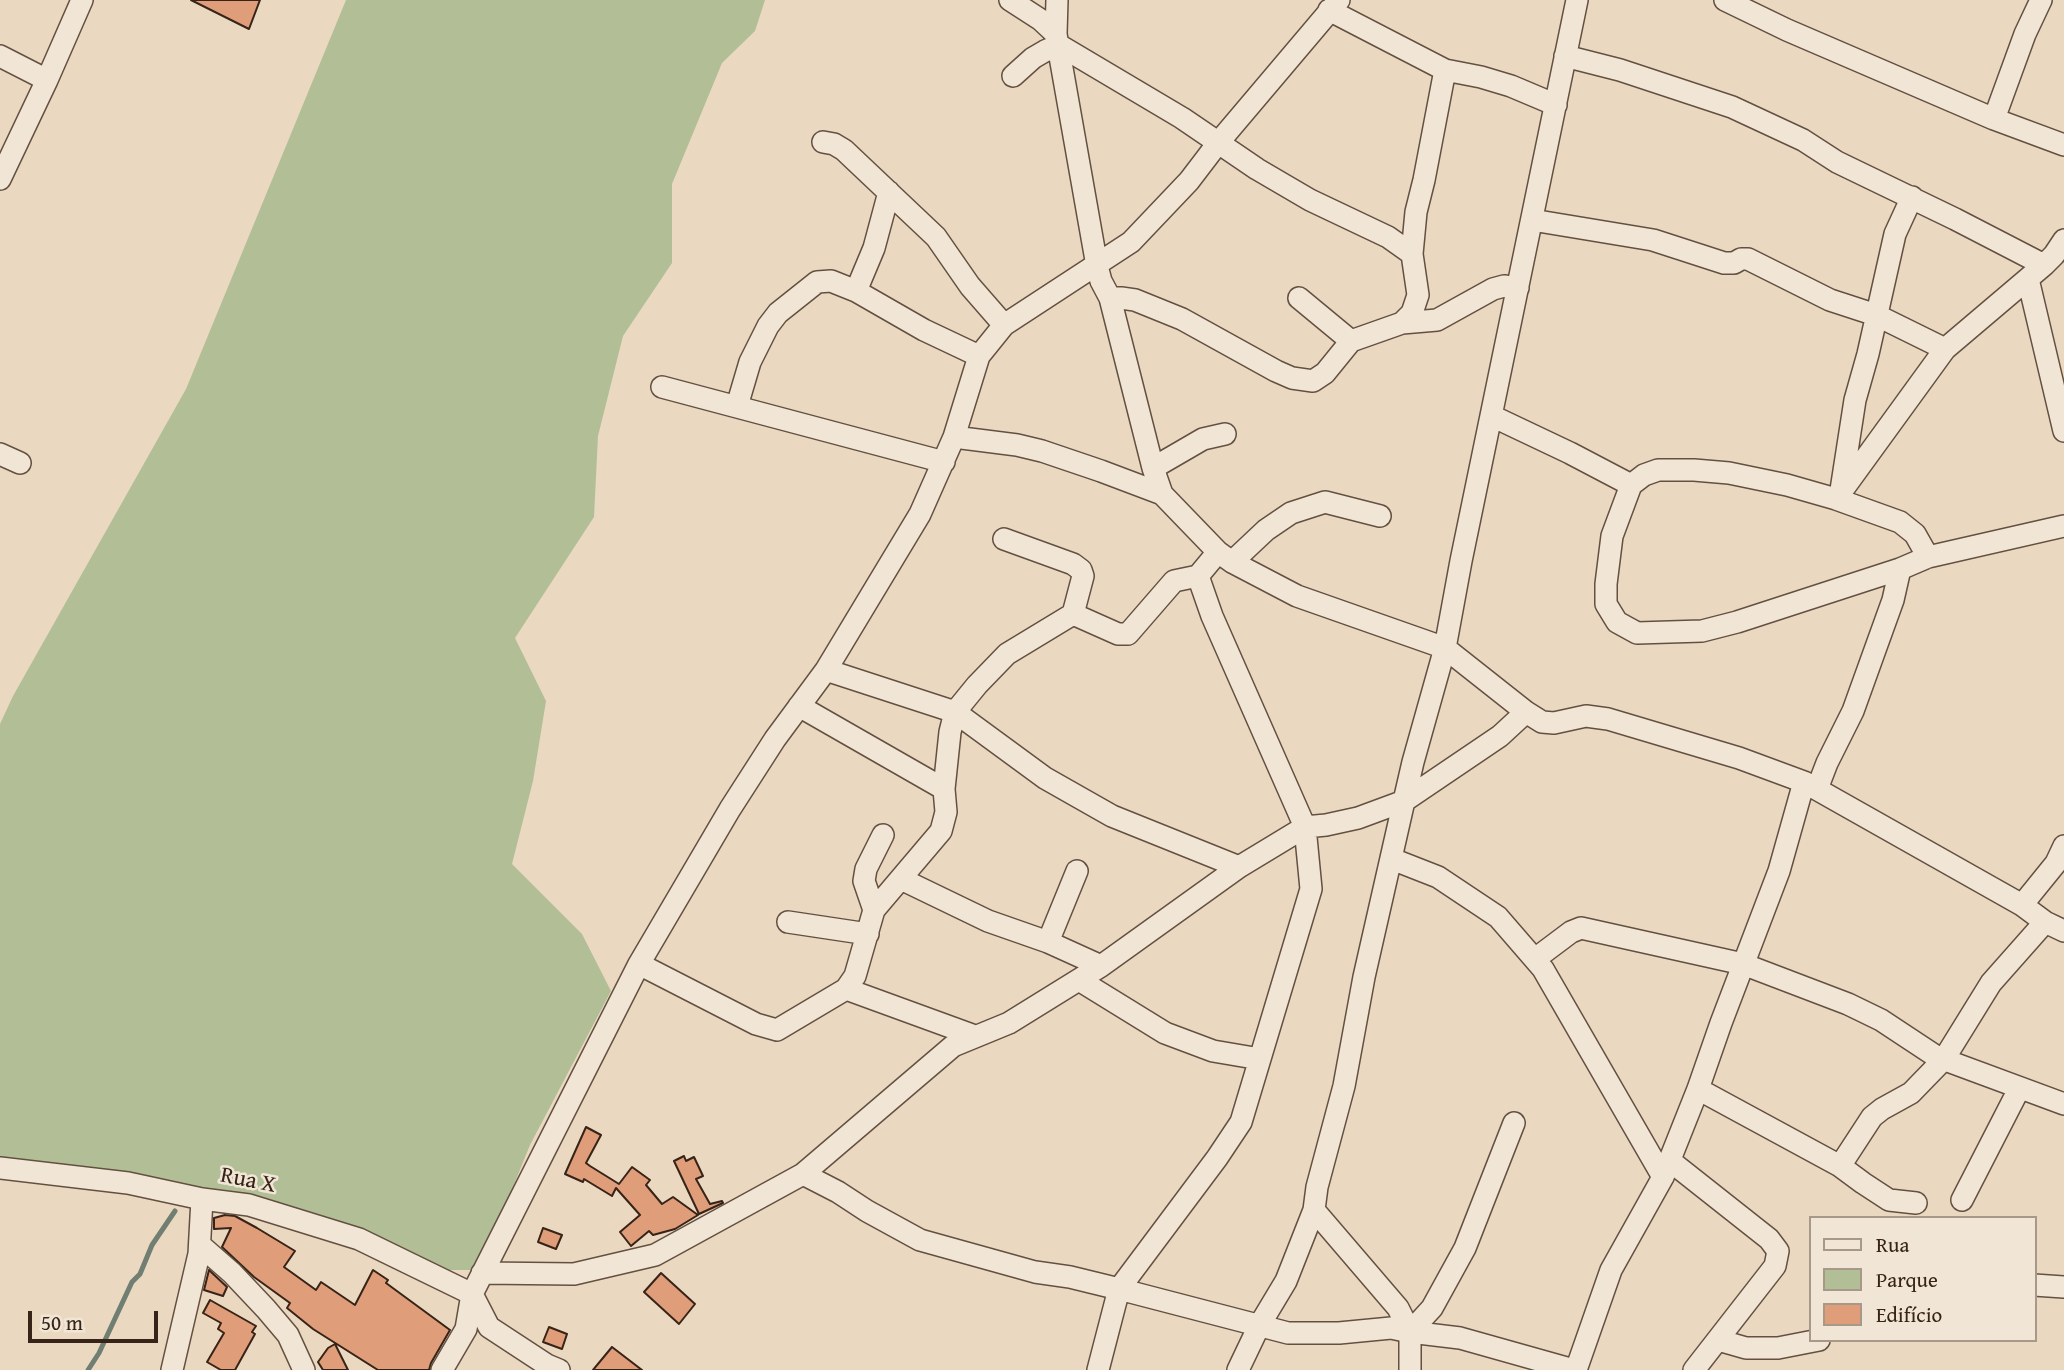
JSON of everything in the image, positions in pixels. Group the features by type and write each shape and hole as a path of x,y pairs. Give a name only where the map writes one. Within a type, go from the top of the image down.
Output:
{"street":[{"path":"0,179 82,0"},
{"path":"1010,0 1041,20 1057,40 1171,111 1257,169 1310,200 1388,237 1412,254"},
{"path":"1057,0 1057,40 1097,266 1110,298 1162,494"},
{"path":"1238,1370 1259,1326 1286,1281 1314,1210 1317,1187 1344,1086 1364,977 1413,762 1445,648 1577,0"},
{"path":"1725,0 1787,30 2064,145"},
{"path":"1994,118 2025,34 2041,0"},
{"path":"442,1370 466,1329 472,1294 482,1273 639,964 730,809 775,739 826,670 920,514 954,437 979,356 1004,325 1131,242 1189,181 1334,5 1445,70 1511,86 1556,105"},
{"path":"1013,76 1057,40"},
{"path":"0,56 47,80"},
{"path":"1565,56 1620,70 1732,107 1803,139 1837,162 2051,260"},
{"path":"1402,323 1412,313 1418,295 1412,254 1416,212 1445,70"},
{"path":"823,142 844,150 936,237 970,286 1004,325"},
{"path":"856,291 874,248 889,192"},
{"path":"1838,495 1855,400 1895,234 1912,197"},
{"path":"1532,220 1653,240 1724,263 1734,263 1741,258 1748,259 1830,300 1876,315 1945,349"},
{"path":"1838,495 1945,349 2051,260"},
{"path":"2051,260 2064,431"},
{"path":"737,406 750,362 768,326 778,313 817,282 831,281 856,291 923,330 979,356"},
{"path":"1110,298 1135,300 1182,318 1292,379 1314,381 1325,373 1351,341 1402,323 1437,320 1493,289 1504,286 1518,288"},
{"path":"1299,298 1351,341"},
{"path":"662,387 944,462"},
{"path":"1492,416 1631,485"},
{"path":"1153,468 1203,439 1224,435"},
{"path":"954,437 1042,451 1162,494 1225,557 1297,596 1445,648 1542,722 1554,723 1586,716 1608,719 1739,758 1810,785 2022,905 2054,927 1991,983 1944,1059 1911,1093 1872,1117 1840,1166"},
{"path":"0,454 20,463"},
{"path":"1928,557 1915,534 1900,522 1838,495 1729,473 1658,470 1644,475 1631,485 1612,536 1606,604 1617,622 1637,633 1702,631 1900,569 1928,557 2064,526"},
{"path":"1073,614 1118,634 1128,634 1174,581 1198,576 1290,513 1325,502 1380,516"},
{"path":"639,964 768,1029 777,1030 846,989 855,976 874,911 942,831 946,812 944,789 950,732 955,712 976,685 1007,654 1073,614 1083,576 1081,570 1073,564 1004,538"},
{"path":"803,1174 920,1240 1035,1272 1070,1277 1288,1332 1339,1333 1391,1328 1460,1338 1575,1370 1611,1270 1666,1168 1698,1089 1810,785 1827,762 1853,711 1893,600 1900,569"},
{"path":"1098,1370 1119,1289 1241,1122 1311,889 1305,827 1212,616 1198,576"},
{"path":"826,670 955,712 1045,778 1112,816 1239,867"},
{"path":"799,706 944,789"},
{"path":"482,1273 574,1274 655,1255 803,1174 953,1046 1009,1023 1079,980 1239,867 1305,827 1358,818 1404,802 1500,736 1526,712"},
{"path":"874,911 864,881 866,869 883,835"},
{"path":"2022,905 2063,850"},
{"path":"1392,859 1438,877 1498,917 1543,969 1666,1168 1769,1239 1778,1251 1775,1266 1694,1370"},
{"path":"1048,942 1077,871"},
{"path":"901,879 988,920 1048,942 1101,966"},
{"path":"788,922 868,934"},
{"path":"1535,959 1571,932 1581,928 1743,964 1848,1003 1881,1020 1937,1057 2064,1104"},
{"path":"1079,980 1166,1033 1213,1051 1261,1059"},
{"path":"846,989 975,1036"},
{"path":"1698,1089 1840,1166 1889,1200 1916,1203"},
{"path":"1962,1200 2019,1089"},
{"path":"1410,1332 1432,1308 1465,1248 1514,1123"},
{"name":"Rua X","path":"0,1168 128,1183 202,1199 249,1205 359,1239 472,1294"},
{"path":"172,1370 200,1245 202,1199"},
{"path":"1314,1210 1398,1308 1410,1332 1410,1370"},
{"path":"200,1245 232,1273 288,1335 304,1370"},
{"path":"2036,1285 2064,1287"},
{"path":"472,1294 489,1327 559,1370"},
{"path":"1718,1340 1746,1348 1778,1348 1809,1342"}],"green space":[{"path":"346,0 765,0 755,31 722,63 672,184 672,263 623,336 598,436 594,517 515,638 546,701 533,781 512,864 582,934 611,991 530,1145 485,1256 471,1270 444,1270 377,1237 0,1159 0,724 13,696 186,389"}],"building":[{"path":"191,0 260,0 249,29"},
{"path":"586,1127 601,1135 586,1163 619,1184 632,1167 650,1180 646,1185 662,1204 673,1197 698,1215 675,1229 653,1235 649,1231 631,1246 620,1232 640,1215 616,1188 612,1196 584,1179 583,1182 565,1174"},
{"path":"684,1156 686,1161 694,1157 703,1176 696,1179 710,1204 723,1203 699,1214 674,1161"},
{"path":"235,1216 295,1251 284,1267 316,1290 321,1282 355,1305 373,1270 388,1280 386,1283 450,1330 429,1370 378,1370 313,1329 287,1308 290,1303 254,1277 222,1247 231,1228 214,1229 214,1218"},
{"path":"543,1228 562,1235 556,1249 538,1242"},
{"path":"209,1270 227,1287 223,1296 204,1290"},
{"path":"661,1273 695,1304 679,1324 644,1292"},
{"path":"210,1300 256,1326 252,1332 255,1334 235,1370 221,1370 207,1362 224,1333 218,1329 221,1323 203,1313"},
{"path":"549,1327 567,1334 562,1349 543,1342"},
{"path":"335,1344 348,1370 323,1370 318,1362 328,1348"},
{"path":"612,1347 642,1370 593,1370"}],"waterway":[{"path":"88,1370 99,1353 132,1282 140,1274 152,1245 175,1211"}]}
